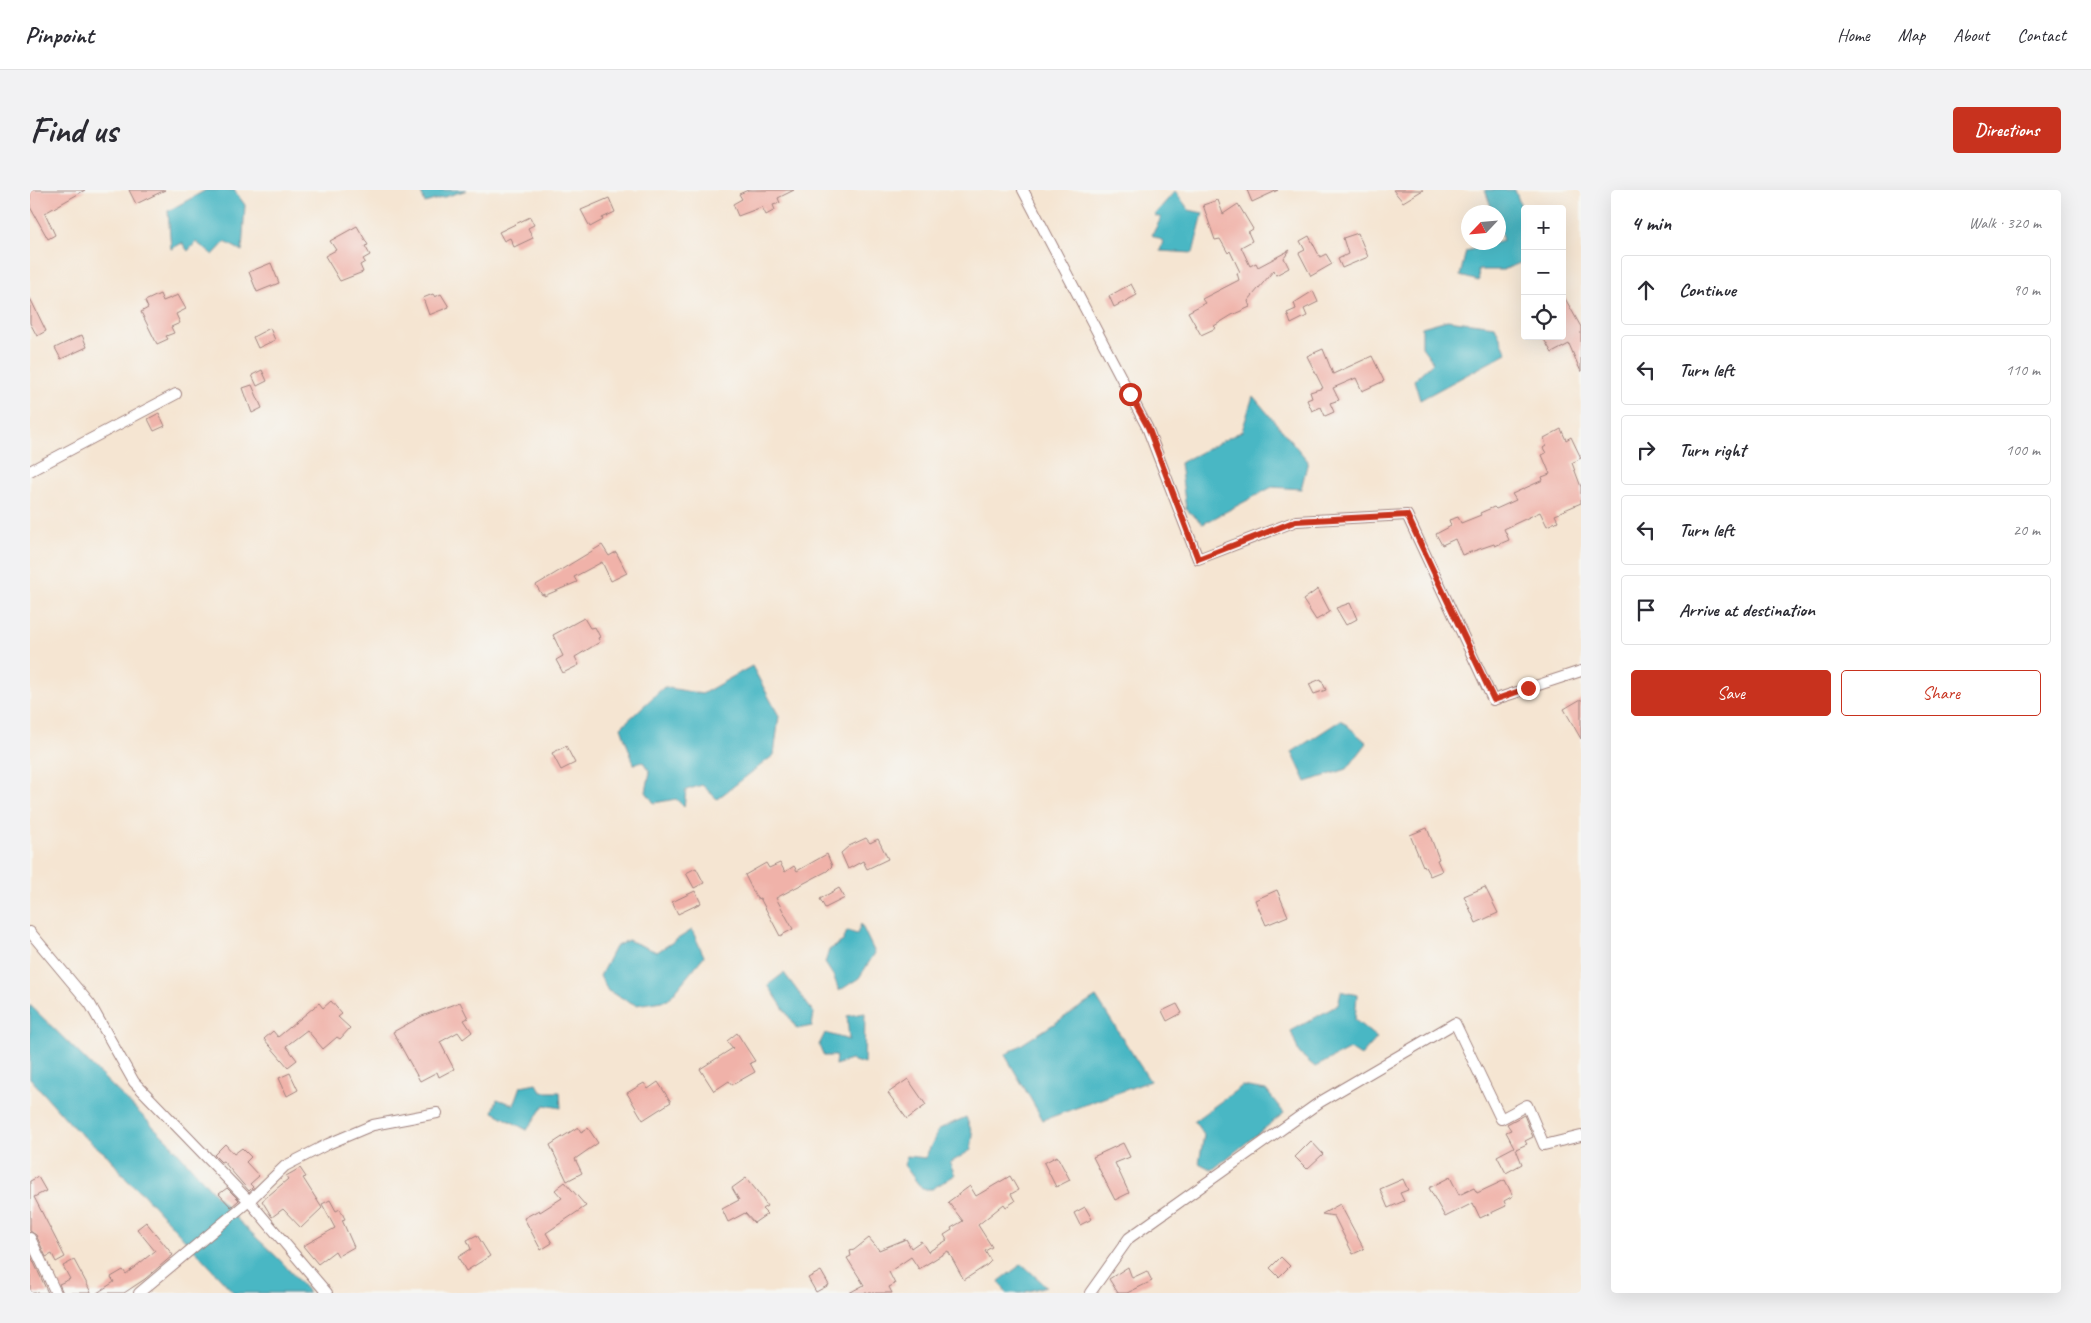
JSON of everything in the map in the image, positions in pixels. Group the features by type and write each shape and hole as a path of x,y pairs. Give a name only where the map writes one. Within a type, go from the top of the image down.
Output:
{"street":[{"path":"1023,190 1148,427 1198,559 1296,521 1407,515 1494,700 1581,671"},
{"path":"30,471 176,394"},
{"path":"30,932 90,1004 134,1082 326,1293"},
{"path":"1090,1293 1129,1238 1320,1102 1455,1023 1501,1118 1527,1105 1544,1145 1581,1136"},
{"path":"139,1293 245,1204 285,1166 328,1144 373,1125 437,1113"},
{"path":"30,1238 56,1293"}],"water":[{"path":"206,190 234,190 245,205 242,251 225,242 213,255 196,242 188,251 182,243 171,249 168,211"},
{"path":"420,190 467,190 425,203"},
{"path":"1485,190 1515,190 1521,206 1521,263 1503,270 1478,270 1479,281 1460,276 1466,251 1506,250 1506,205 1490,205"},
{"path":"1175,191 1189,210 1203,213 1193,253 1160,251 1163,241 1152,235 1161,218 1154,215"},
{"path":"1447,320 1495,326 1507,353 1420,400 1414,380 1433,362 1422,347 1422,327"},
{"path":"1253,396 1308,461 1301,489 1272,487 1203,524 1186,509 1180,463 1242,431"},
{"path":"752,666 779,716 774,755 717,799 702,785 686,790 684,807 676,799 654,803 646,792 650,772 643,762 634,764 621,727 664,687 702,694"},
{"path":"1341,720 1367,743 1347,769 1306,782 1292,752"},
{"path":"861,924 875,953 859,978 839,991 834,977 825,963 829,950 843,941 847,931 857,934"},
{"path":"692,930 704,956 668,1000 636,1005 608,991 600,976 615,947 628,940 657,952"},
{"path":"784,973 814,1013 812,1026 797,1029 768,985"},
{"path":"1341,991 1357,995 1355,1020 1377,1038 1361,1056 1350,1049 1315,1067 1299,1053 1291,1031 1338,1005"},
{"path":"1096,997 1150,1081 1043,1120 1005,1055"},
{"path":"30,1005 167,1140 238,1220 281,1261 309,1293 234,1293 143,1194 127,1180 108,1156 76,1130 30,1078"},
{"path":"865,1013 864,1064 851,1060 835,1065 836,1056 824,1056 819,1045 825,1033 849,1040 847,1016"},
{"path":"536,1083 542,1092 560,1092 561,1108 544,1105 527,1130 493,1112 497,1099 514,1105 521,1086"},
{"path":"1242,1086 1266,1090 1284,1113 1212,1170 1199,1163 1204,1135 1194,1121"},
{"path":"966,1117 973,1135 971,1150 950,1163 955,1175 932,1189 922,1189 904,1165 907,1156 925,1158 939,1129"},
{"path":"1022,1264 1046,1286 1022,1293 1006,1293 999,1281"}],"building":[{"path":"30,190 85,190 45,213 55,235 48,239 30,207"},
{"path":"129,190 165,190 136,204"},
{"path":"748,190 794,190 778,198 780,203 773,205 775,210 766,215 762,207 738,216 733,204 742,199 739,194"},
{"path":"1247,190 1278,190 1252,202"},
{"path":"1393,190 1423,190 1403,202"},
{"path":"609,198 615,212 602,218 603,220 590,227 581,210"},
{"path":"1218,200 1223,214 1238,204 1253,229 1248,232 1252,241 1241,247 1250,266 1256,263 1258,267 1290,250 1284,258 1289,268 1276,275 1274,270 1248,301 1250,307 1232,315 1214,326 1216,328 1201,335 1188,312 1205,303 1202,299 1239,280 1237,273 1240,272 1230,251 1228,253 1220,239 1215,240 1203,205"},
{"path":"530,217 534,225 528,228 533,238 514,247 510,238 504,241 499,232"},
{"path":"357,226 368,245 365,246 370,255 363,259 365,262 360,265 363,272 340,281 325,256 336,250 330,241"},
{"path":"1358,233 1368,257 1342,268 1338,259 1348,254 1343,238"},
{"path":"1309,236 1320,257 1326,254 1332,264 1311,276 1299,253 1305,250 1300,241"},
{"path":"271,263 279,283 257,292 249,272"},
{"path":"1131,284 1137,295 1114,307 1109,296"},
{"path":"1313,291 1318,302 1304,309 1307,316 1291,324 1287,313 1296,309 1294,303"},
{"path":"160,294 163,301 178,295 186,309 176,314 180,323 171,327 174,333 166,336 168,339 157,344 141,312 148,308 145,301"},
{"path":"433,294 435,297 441,294 449,307 429,315 423,298"},
{"path":"30,298 46,331 37,336 30,323"},
{"path":"1566,300 1581,327 1581,372 1569,344 1552,353 1544,340 1566,340"},
{"path":"270,328 275,340 258,348 253,337"},
{"path":"82,335 87,347 61,359 55,348"},
{"path":"1323,349 1333,374 1372,356 1384,381 1362,391 1356,378 1333,388 1339,400 1330,403 1334,412 1325,416 1321,407 1312,411 1307,400 1312,398 1310,392 1323,388 1307,356"},
{"path":"262,370 267,381 257,386 252,375"},
{"path":"252,385 262,408 252,413 243,388"},
{"path":"159,413 165,426 154,431 148,419"},
{"path":"1561,429 1566,440 1571,437 1581,458 1572,463 1581,487 1581,503 1555,515 1558,521 1547,526 1540,512 1504,529 1509,540 1495,546 1494,544 1462,555 1455,539 1442,545 1436,534 1451,526 1449,520 1458,517 1461,523 1481,515 1480,513 1494,507 1496,509 1516,500 1512,494 1543,480 1542,477 1550,474 1542,455 1546,453 1543,448 1546,446 1544,438"},
{"path":"602,545 609,556 616,552 627,573 611,581 602,562 574,577 577,582 544,596 544,594 542,595 536,585"},
{"path":"1318,589 1330,612 1316,620 1303,600"},
{"path":"1350,603 1357,619 1346,625 1336,608"},
{"path":"584,618 590,628 595,627 600,637 598,638 600,642 575,657 579,665 563,673 556,660 563,656 553,635"},
{"path":"1321,679 1326,690 1314,694 1309,684"},
{"path":"1581,699 1581,739 1564,709"},
{"path":"566,746 575,763 561,770 552,753"},
{"path":"1427,828 1442,871 1430,876 1423,866 1410,835"},
{"path":"866,838 870,843 878,839 888,859 867,869 863,861 848,869 841,853 849,846"},
{"path":"827,854 832,866 827,871 776,898 793,929 780,936 760,898 757,899 745,875 766,863 769,868 780,863 785,872 794,866 797,871"},
{"path":"696,868 704,883 694,888 686,873"},
{"path":"1485,887 1498,913 1476,923 1464,896"},
{"path":"839,888 845,898 825,908 820,899"},
{"path":"1277,890 1288,916 1266,925 1255,900"},
{"path":"695,891 701,903 678,914 672,902"},
{"path":"331,1001 342,1014 338,1017 350,1028 340,1039 337,1037 323,1049 307,1030 286,1046 297,1060 288,1067 264,1039 273,1031 278,1037 319,1003 323,1008"},
{"path":"460,1002 468,1018 464,1020 472,1032 463,1039 458,1032 440,1042 454,1069 439,1077 437,1072 420,1081 393,1032 422,1016"},
{"path":"1177,1004 1182,1013 1167,1021 1162,1011"},
{"path":"737,1033 755,1061 750,1063 755,1072 732,1085 729,1081 714,1091 700,1069 733,1048 727,1041"},
{"path":"290,1073 298,1090 287,1096 279,1078"},
{"path":"908,1079 926,1105 907,1119 888,1093"},
{"path":"658,1082 671,1102 643,1120 627,1093 644,1083 648,1089"},
{"path":"1524,1115 1533,1137 1525,1141 1527,1144 1516,1149 1522,1164 1506,1173 1497,1156 1514,1147 1506,1132 1511,1130 1507,1124"},
{"path":"578,1127 581,1132 588,1128 598,1143 575,1159 582,1173 567,1181 550,1145"},
{"path":"1311,1141 1323,1154 1307,1169 1295,1157"},
{"path":"1123,1143 1130,1157 1115,1163 1129,1193 1115,1200 1093,1157"},
{"path":"225,1144 234,1154 242,1148 251,1157 246,1162 259,1176 250,1184 253,1187 249,1191 223,1161 221,1162 214,1155"},
{"path":"1057,1156 1070,1180 1056,1187 1044,1163"},
{"path":"300,1168 306,1177 303,1178 322,1208 301,1228 283,1209 272,1217 262,1201 288,1179 286,1176"},
{"path":"1010,1176 1018,1190 1011,1194 1015,1201 1006,1207 1004,1204 978,1225 992,1247 985,1251 991,1261 987,1265 964,1280 948,1251 919,1269 911,1257 889,1272 895,1284 889,1287 892,1293 849,1293 864,1285 847,1258 851,1256 850,1251 869,1238 879,1250 906,1239 911,1248 921,1241 928,1252 947,1240 944,1235 963,1221 948,1202 970,1186 976,1196"},
{"path":"38,1177 46,1191 34,1197 65,1257 56,1262 52,1254 46,1257 36,1235 30,1231 30,1181"},
{"path":"1450,1177 1459,1195 1474,1188 1477,1193 1505,1180 1513,1196 1504,1201 1506,1206 1480,1218 1473,1203 1445,1217 1429,1188"},
{"path":"746,1178 767,1206 762,1209 767,1214 754,1223 745,1213 728,1222 722,1209 739,1200 732,1188"},
{"path":"1403,1179 1408,1190 1400,1193 1404,1201 1388,1208 1380,1189"},
{"path":"565,1182 586,1206 546,1233 552,1243 541,1250 524,1218 539,1210 540,1212 562,1198 555,1190"},
{"path":"227,1188 239,1200 231,1207 219,1194"},
{"path":"330,1200 336,1211 340,1209 345,1219 342,1220 354,1247 338,1256 335,1251 318,1264 303,1246 335,1228 322,1204"},
{"path":"1340,1204 1364,1249 1353,1254 1334,1216 1322,1214"},
{"path":"1085,1207 1092,1219 1080,1225 1074,1213"},
{"path":"146,1222 173,1255 145,1279 124,1293 97,1293 114,1282 111,1277 123,1270 126,1274 155,1251 137,1229"},
{"path":"477,1235 490,1256 466,1271 458,1257 471,1249 467,1240"},
{"path":"30,1254 48,1293 30,1293"},
{"path":"1281,1257 1290,1266 1279,1277 1270,1268"},
{"path":"74,1260 91,1293 63,1293 59,1284 70,1279 63,1266"},
{"path":"1128,1267 1132,1278 1147,1271 1152,1281 1127,1293 1118,1293 1109,1279"},
{"path":"821,1271 829,1285 816,1292 808,1278"}],"route":[{"path":"1130,394 1148,427 1198,559 1296,521 1407,515 1494,700 1528,688"}]}
